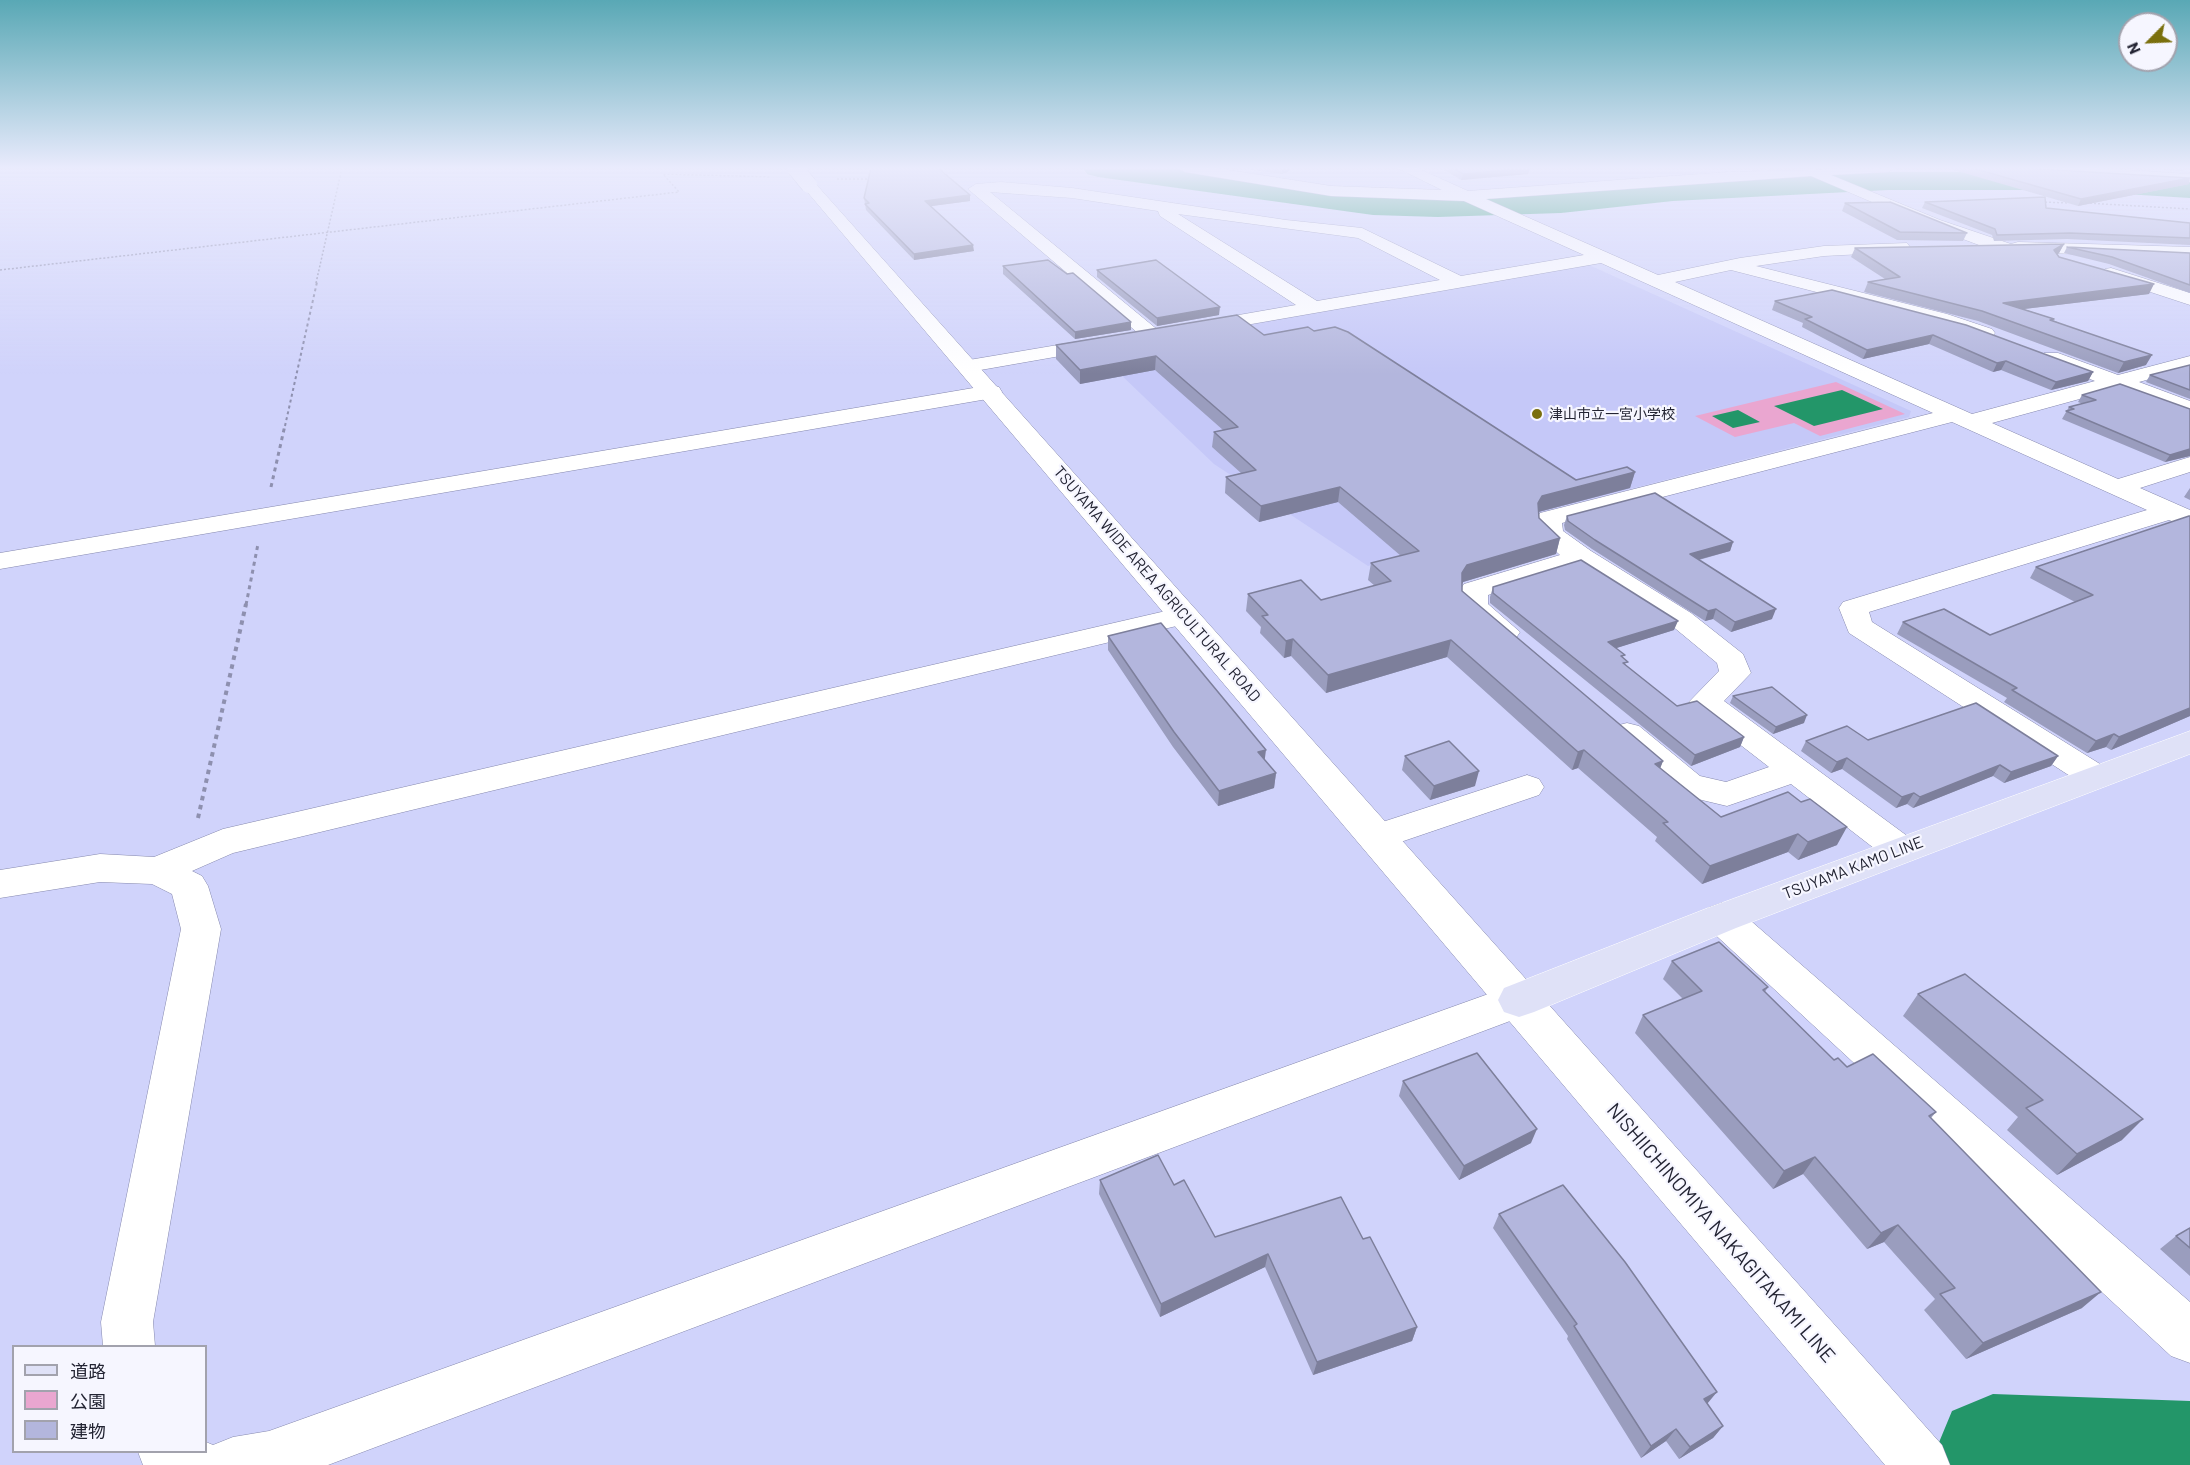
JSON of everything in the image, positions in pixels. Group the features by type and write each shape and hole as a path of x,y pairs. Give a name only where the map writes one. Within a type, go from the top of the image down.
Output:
{"main road":[{"name":"TSUYAMA KAMO LINE","path":"1519,1000 1722,918 2190,742"}],"street":[{"name":"TSUYAMA WIDE AREA AGRICULTURAL ROAD","path":"862,236 969,366 1183,616 1519,1000"},
{"path":"1033,236 1152,335"},
{"path":"1203,236 1313,307"},
{"path":"1369,236 1457,281"},
{"path":"1557,236 2180,515"},
{"path":"1973,236 2001,247 2102,270 2190,299"},
{"path":"2083,247 2190,260"},
{"path":"1957,249 2083,247 2190,252"},
{"path":"1656,281 1731,265 1824,250 1917,248"},
{"path":"969,366 1604,257"},
{"path":"1731,265 1940,318 2001,339"},
{"path":"2033,351 2190,409"},
{"path":"1902,850 1705,702 1735,673 1732,660 1681,619 1581,557 1550,534 1549,519 1964,417 2117,382 2190,362"},
{"path":"0,561 991,392"},
{"path":"2118,486 2190,464"},
{"path":"2096,777 1859,627 1853,608 2180,515"},
{"path":"1528,651 1474,607 1474,590 1581,557"},
{"path":"158,871 223,842 1183,616"},
{"path":"1608,719 1689,786 1727,794 1796,770"},
{"path":"1377,837 1527,787"},
{"path":"0,884 100,868 158,871 189,886 201,928 127,1322 129,1345"},
{"path":"1722,918 2190,1337"},
{"path":"233,1465 269,1459 1519,1000"},
{"name":"NISHIICHINOMIYA NAKAGITAKAMI LINE","path":"1519,1000 1922,1465"}],"path":[{"path":"0,270 292,236"},
{"path":"158,871 194,833 226,702 264,515 329,236"}],"shaded area":[{"name":"津山市立一宮小学校","path":"1587,264 1911,411 1909,417 1498,523 1368,566 1214,464 1094,349"},
{"path":"1842,390 1883,409 1814,426 1774,406"},
{"path":"1738,410 1760,422 1733,428 1712,416"}],"green space":[{"path":"1836,382 1905,414 1820,436 1794,423 1735,437 1695,416"}],"building":[{"path":"897,236 964,236 973,245 914,254"},
{"path":"2151,236 2190,236 2190,238"},
{"path":"2064,244 2054,250 2059,257 2154,284 2003,303 2152,355 2124,362 1982,311 1868,282 1900,277 1855,248"},
{"path":"2067,247 2190,253 2190,285 2112,257"},
{"path":"1048,260 1067,274 1073,273 1131,322 1075,332 1003,266"},
{"path":"1156,260 1220,307 1157,318 1097,270"},
{"path":"1832,290 1966,325 2093,372 2056,382 2006,361 1997,363 1933,335 1867,350 1805,319 1812,317 1775,301"},
{"path":"1237,315 1264,335 1308,327 1314,331 1335,327 1348,332 1576,480 1627,467 1635,472 1542,496 1538,503 1539,518 1560,538 1467,565 1462,573 1462,591 1663,761 1655,764 1721,817 1788,792 1801,802 1810,799 1847,827 1808,842 1798,834 1710,866 1663,823 1668,822 1584,750 1578,752 1451,640 1328,675 1293,639 1286,641 1262,616 1268,615 1248,594 1301,580 1321,600 1391,581 1371,563 1419,551 1340,487 1261,506 1226,477 1256,470 1214,432 1238,427 1156,356 1080,370 1056,345"},
{"path":"2190,365 2190,390 2150,375"},
{"path":"2120,384 2190,409 2190,449 2170,455 2066,411 2074,409 2069,407 2096,400 2082,395"},
{"path":"1655,493 1733,542 1690,554 1776,609 1735,622 1716,609 1708,611 1568,521 1567,516"},
{"path":"2190,516 2190,708 2119,737 2114,734 2096,741 2012,690 2017,688 1903,622 1944,609 1990,635 2093,595 2036,567"},
{"path":"1581,560 1678,621 1608,642 1625,655 1621,656 1628,662 1623,663 1677,706 1697,701 1744,737 1695,755 1493,593 1493,587"},
{"path":"1161,623 1266,750 1258,752 1276,773 1219,791 1174,732 1108,636"},
{"path":"1772,687 1807,715 1776,727 1733,696"},
{"path":"1976,703 2058,756 2011,772 2000,765 1920,797 1914,793 1902,797 1847,758 1837,762 1806,741 1847,726 1868,740"},
{"path":"1449,741 1479,771 1434,786 1405,756"},
{"path":"1719,942 1768,987 1763,990 1834,1060 1838,1058 1847,1067 1873,1054 1936,1112 1929,1116 2101,1292 1983,1343 1940,1294 1955,1288 1898,1225 1881,1233 1815,1157 1784,1171 1643,1015 1702,991 1672,961"},
{"path":"1965,974 2143,1119 2077,1154 2026,1108 2043,1100 1918,994"},
{"path":"1477,1053 1537,1129 1464,1166 1403,1081"},
{"path":"1158,1155 1174,1185 1184,1180 1215,1237 1341,1197 1363,1239 1370,1237 1417,1327 1317,1362 1268,1254 1161,1304 1100,1180"},
{"path":"1563,1185 1625,1262 1717,1392 1704,1399 1723,1426 1690,1447 1676,1429 1651,1446 1574,1326 1577,1324 1499,1214"},
{"path":"2190,1228 2190,1248 2176,1236"}],"waterway":[{"path":"1993,1452 2190,1459"}],"place":[{"name":"津山市立一宮小学校","path":"1537,414"}]}
